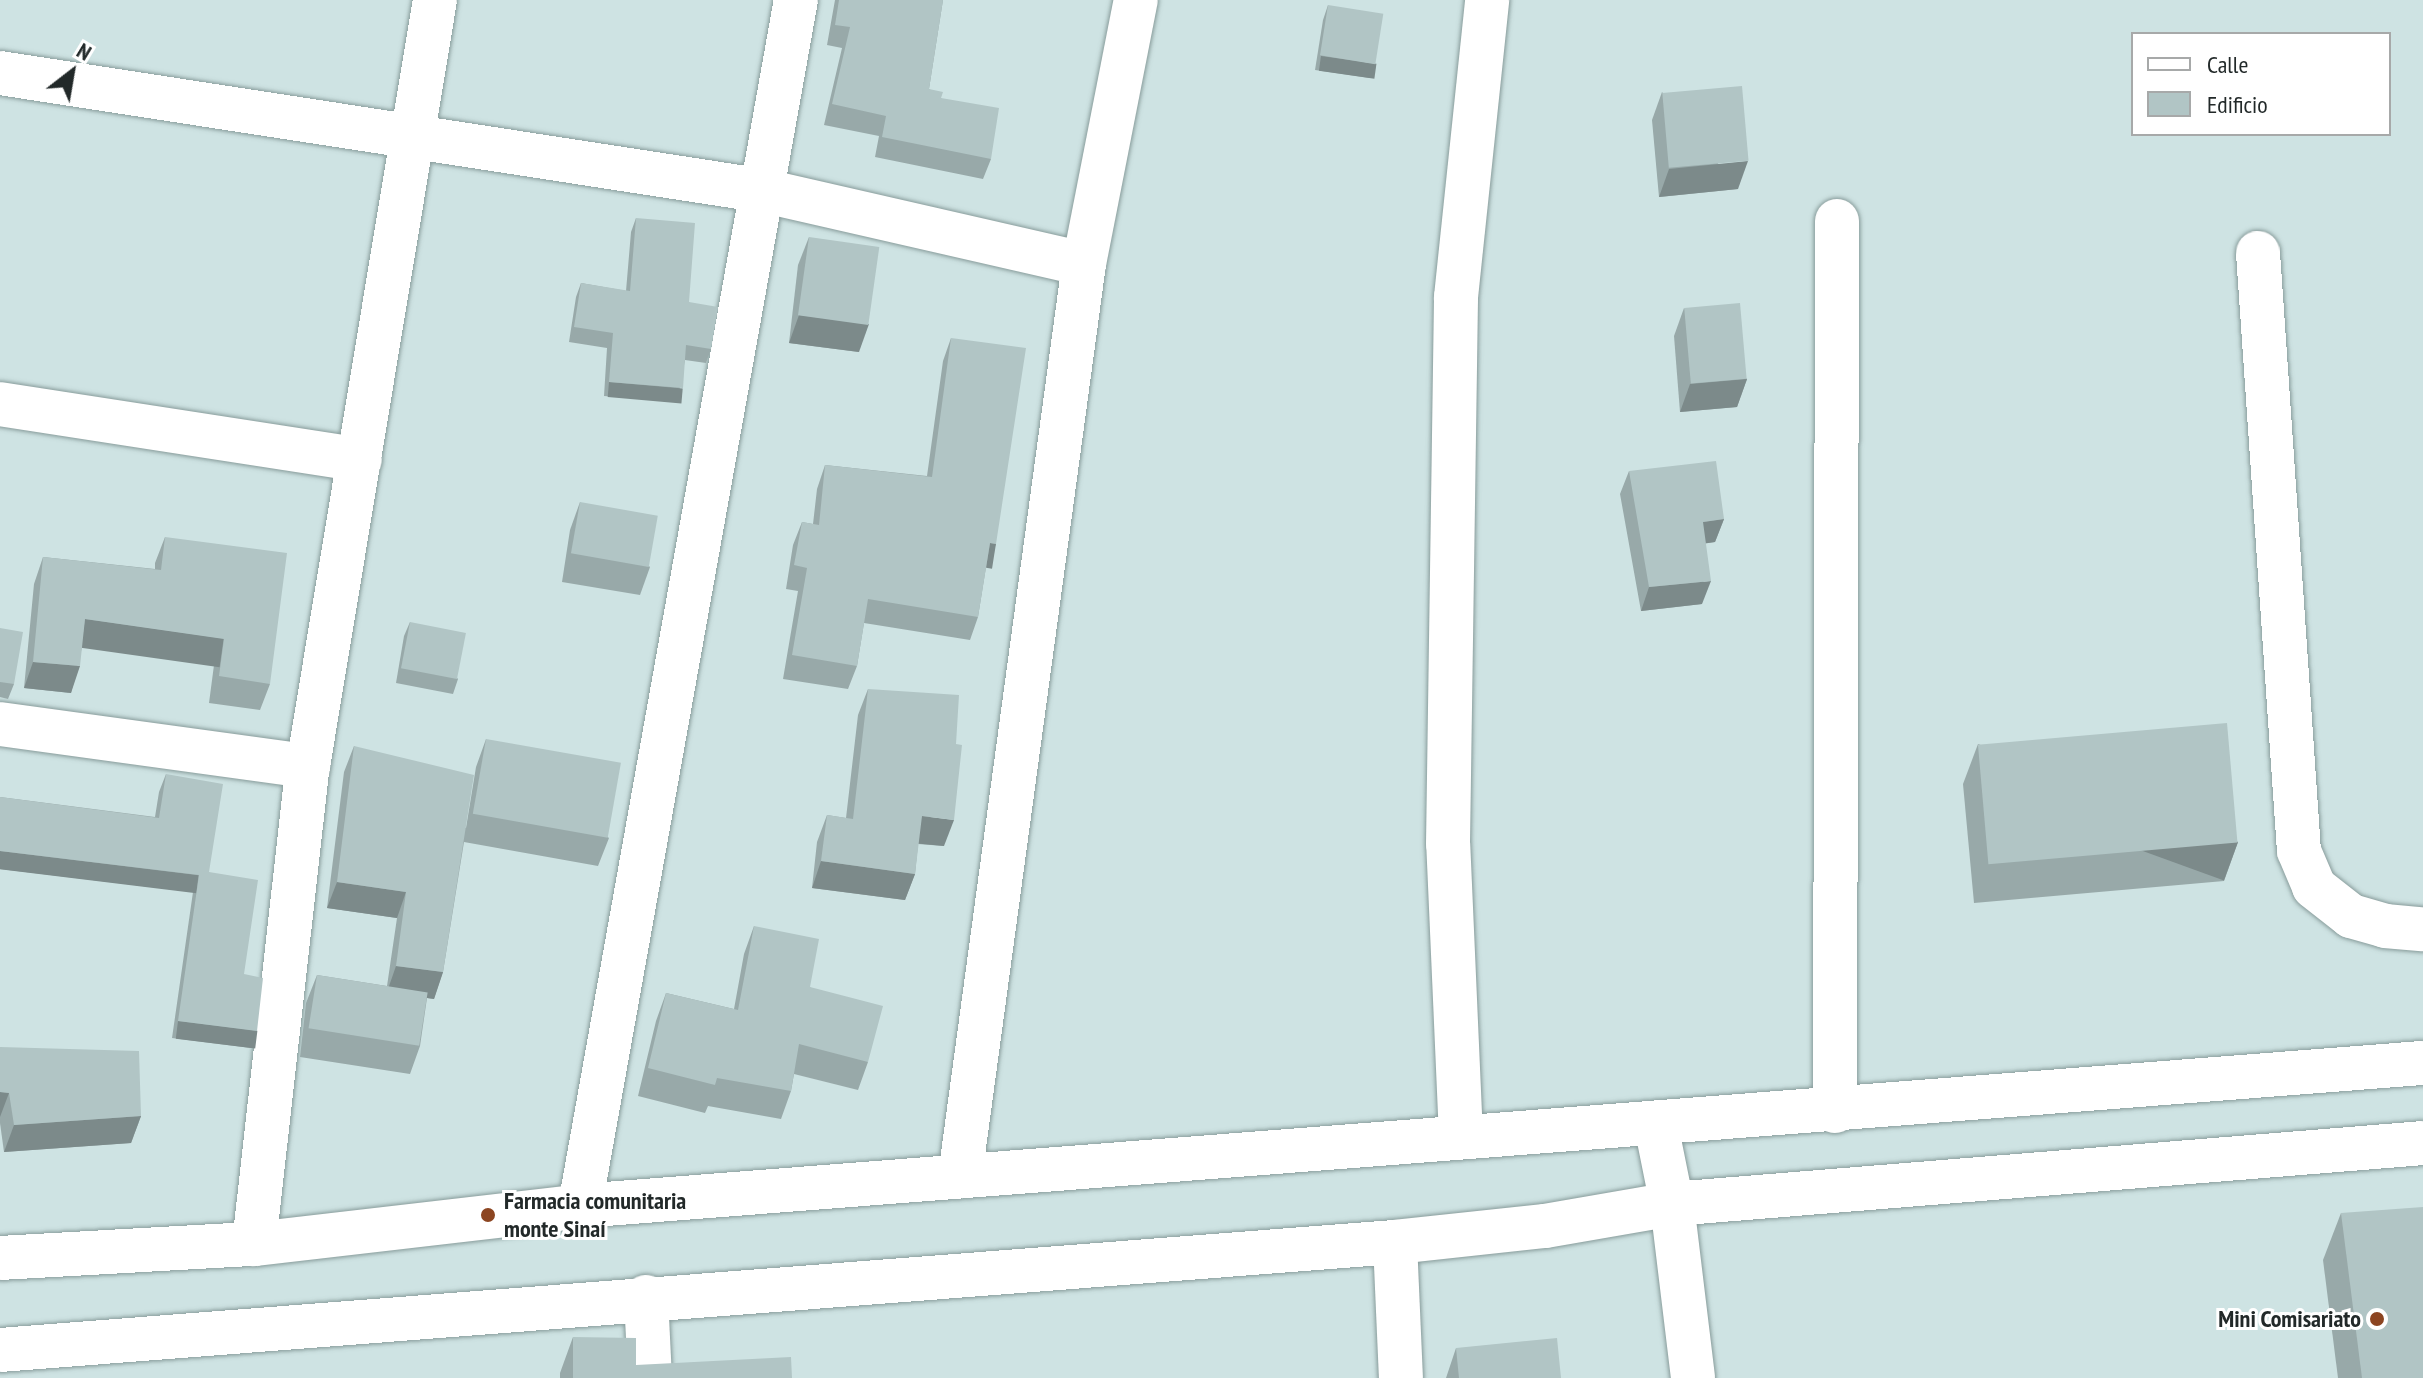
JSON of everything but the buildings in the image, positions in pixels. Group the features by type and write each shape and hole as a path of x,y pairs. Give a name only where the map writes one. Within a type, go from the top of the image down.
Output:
{"street":[{"path":"254,1244 308,766 415,138 435,0"},
{"path":"580,1206 765,191 796,0"},
{"path":"960,1176 1084,264 1136,0"},
{"path":"1461,1137 1448,844 1456,297 1487,0"},
{"path":"0,73 765,191 1084,264"},
{"path":"1835,1111 1837,221"},
{"path":"2258,253 2299,851 2314,887 2351,916 2385,926 2423,929"},
{"path":"0,404 360,460"},
{"path":"0,724 308,766"},
{"path":"0,1258 254,1244 580,1206 1461,1137 1656,1125 2423,1063"},
{"path":"1656,1125 1672,1204 1693,1378"},
{"path":"0,1350 646,1297 1395,1242 1545,1226 1672,1204 2423,1143"},
{"path":"1395,1242 1401,1378"},
{"path":"646,1297 650,1378"}],"place":[{"name":"Farmacia comunitaria monte Sinaí","path":"488,1215"},
{"name":"Mini Comisariato","path":"2377,1319"}]}
